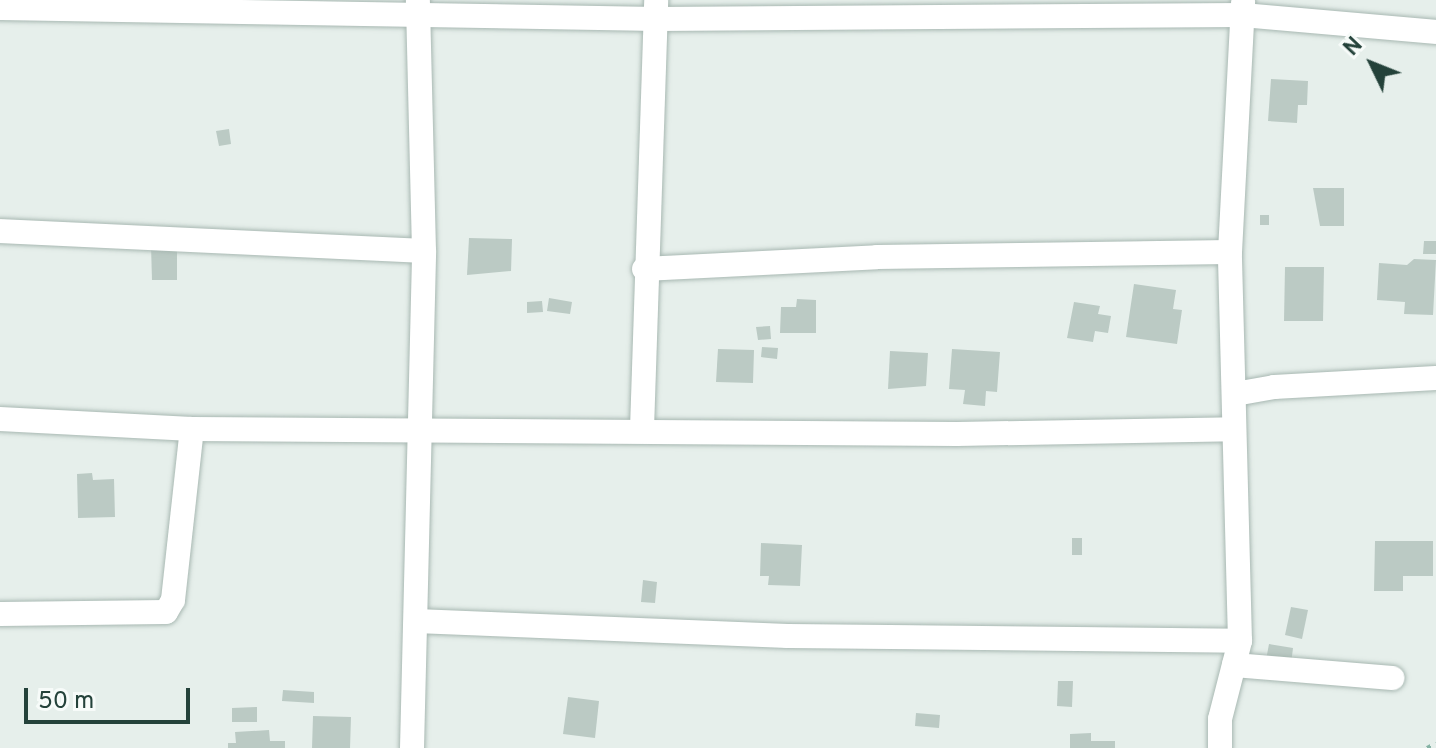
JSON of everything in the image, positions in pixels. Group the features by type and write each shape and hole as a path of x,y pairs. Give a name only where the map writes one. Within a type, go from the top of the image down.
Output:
{"street":[{"path":"0,8 1243,8 1436,32"},
{"path":"412,748 424,251 418,8"},
{"path":"1220,748 1220,719 1240,641 1230,252 1243,8"},
{"path":"642,429 644,269 656,10"},
{"path":"0,231 424,251"},
{"path":"644,269 877,257 1230,252"},
{"path":"1235,394 1274,387 1436,378"},
{"path":"0,419 192,429 642,429 957,434 1234,429"},
{"path":"0,614 166,612 173,600 192,429"},
{"path":"416,621 788,636 1240,641"},
{"path":"1234,665 1392,678"}],"path":[{"path":"1427,748 1436,743"}],"building":[{"path":"1271,79 1308,81 1307,105 1298,105 1297,123 1268,121"},
{"path":"229,129 231,144 219,146 216,131"},
{"path":"1313,188 1344,188 1344,226 1320,226"},
{"path":"1260,215 1269,215 1269,225 1260,225"},
{"path":"469,238 512,239 511,271 467,275"},
{"path":"1424,241 1436,241 1436,254 1423,254"},
{"path":"151,245 177,245 177,280 152,280"},
{"path":"1414,259 1436,260 1433,315 1404,314 1405,302 1377,300 1379,263 1407,265"},
{"path":"1285,267 1324,267 1323,321 1284,321"},
{"path":"1134,284 1176,290 1173,309 1182,310 1177,344 1126,337"},
{"path":"549,298 572,302 570,314 547,311"},
{"path":"797,299 816,300 816,333 780,333 781,307 796,307"},
{"path":"542,301 543,312 527,313 527,302"},
{"path":"1074,302 1100,306 1098,314 1111,316 1108,333 1095,331 1093,342 1067,338"},
{"path":"770,326 771,339 758,340 756,327"},
{"path":"762,347 778,348 777,359 761,357"},
{"path":"718,349 754,350 753,383 716,382"},
{"path":"952,349 1000,352 997,392 986,391 985,406 963,404 965,390 949,389"},
{"path":"890,351 928,353 926,386 888,389"},
{"path":"92,473 93,480 114,479 115,517 78,518 77,474"},
{"path":"1072,538 1082,538 1082,555 1072,555"},
{"path":"1375,541 1433,541 1433,576 1403,576 1403,591 1374,591"},
{"path":"761,543 802,545 800,586 768,585 769,576 760,576"},
{"path":"643,580 657,582 655,603 641,602"},
{"path":"1291,607 1308,610 1302,639 1285,635"},
{"path":"1269,644 1293,648 1291,664 1266,660"},
{"path":"1058,681 1073,681 1072,707 1057,706"},
{"path":"283,690 314,692 314,703 282,701"},
{"path":"568,697 599,701 595,738 563,734"},
{"path":"257,707 257,722 232,722 232,708"},
{"path":"916,713 940,715 939,728 915,726"},
{"path":"313,716 351,717 350,748 312,748"},
{"path":"269,730 270,741 285,741 285,748 228,748 228,743 236,743 235,732"},
{"path":"1091,733 1091,741 1115,741 1115,748 1070,748 1070,734"}]}
